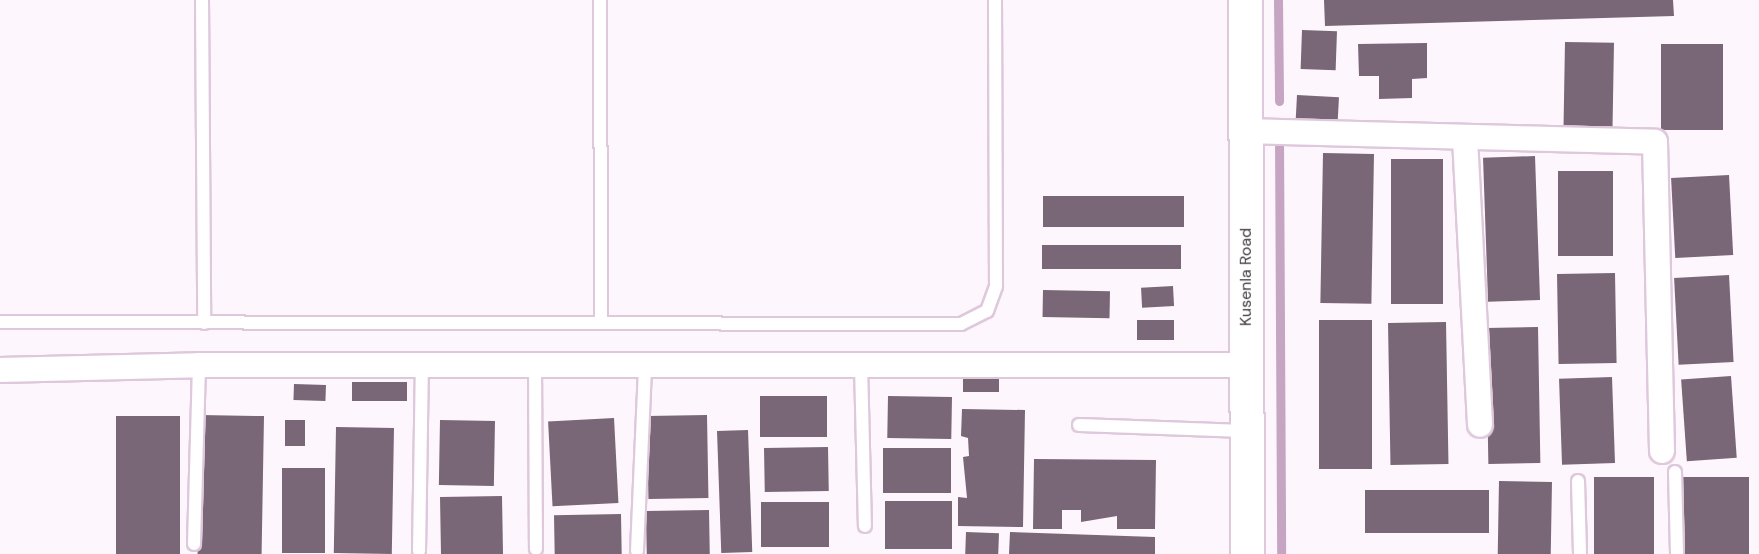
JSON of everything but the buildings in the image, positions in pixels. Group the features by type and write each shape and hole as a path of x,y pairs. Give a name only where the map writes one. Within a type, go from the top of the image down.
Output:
{"main road":[{"name":"Kusenla Road","path":"1245,0 1247,554"}],"street":[{"path":"1246,131 1655,142 1662,451"},
{"path":"1465,138 1480,425"},
{"path":"0,370 199,365 1247,365"}],"lane":[{"path":"202,0 204,323"},
{"path":"600,0 601,323"},
{"path":"0,322 961,324 987,311 996,286 995,0"},
{"path":"194,544 199,365"},
{"path":"419,551 422,365"},
{"path":"535,365 536,549"},
{"path":"637,551 645,365"},
{"path":"861,365 865,526"},
{"path":"1079,425 1247,431"},
{"path":"1676,472 1677,554"},
{"path":"1578,481 1580,554"}],"waterway":[{"path":"1278,0 1279,101"},
{"path":"1279,136 1281,554"}]}
